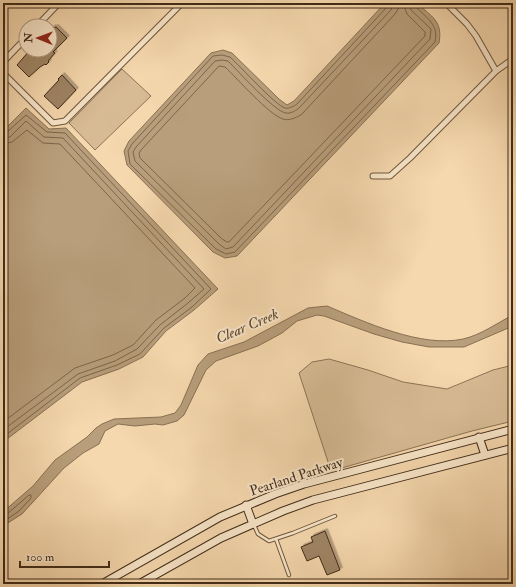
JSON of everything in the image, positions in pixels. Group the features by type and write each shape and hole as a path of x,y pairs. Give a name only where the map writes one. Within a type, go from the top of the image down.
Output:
{"main road":[{"name":"Pearland Parkway","path":"102,584 220,517 304,484 513,429"},
{"path":"479,437 485,455"},
{"name":"Pearland Parkway","path":"139,584 221,538 313,500 513,448"},
{"path":"246,506 253,524"}],"street":[{"path":"45,18 59,3"},
{"path":"3,73 53,122 65,121 182,3"},
{"path":"446,3 467,24 476,36 496,71"},
{"path":"3,62 18,46"},
{"path":"373,176 390,176 410,158 496,71 513,59"}],"lane":[{"path":"253,524 258,534 269,541 293,534 335,516"},
{"path":"276,539 289,575"}],"shaded area":[{"path":"122,69 151,96 95,150 69,123"},
{"path":"329,359 403,382 447,389 493,370 513,365 513,421 472,431 331,471 299,373 312,362"}],"water":[{"path":"385,3 417,3 432,16 438,24 440,36 439,43 237,256 225,258 213,252 127,165 124,151 129,141 211,53 223,50 232,53 287,105 294,101"},
{"path":"26,108 49,129 66,128 218,289 194,310 166,331 143,357 119,369 82,382 3,442 3,131"},
{"path":"327,306 394,332 429,340 447,341 470,337 483,332 513,315 513,326 464,347 429,347 402,342 374,334 324,316 317,315 297,321 282,333 258,346 216,361 206,370 184,415 177,421 163,425 155,424 135,426 118,424 105,431 99,444 83,453 64,468 22,514 3,526 3,512 33,486 55,460 87,437 96,428 114,419 161,417 175,413 181,405 198,365 208,354 244,342 308,308"}],"building":[{"path":"58,29 67,38 58,47"},
{"path":"23,58 51,58 46,65 45,64 40,67 29,77 17,65"},
{"path":"62,75 76,90 58,109 44,96"},
{"path":"325,531 340,570 327,575 319,556 307,561 301,547 313,542 311,537"}],"water label":[{"name":"Clear Creek","path":"247,326"}]}
